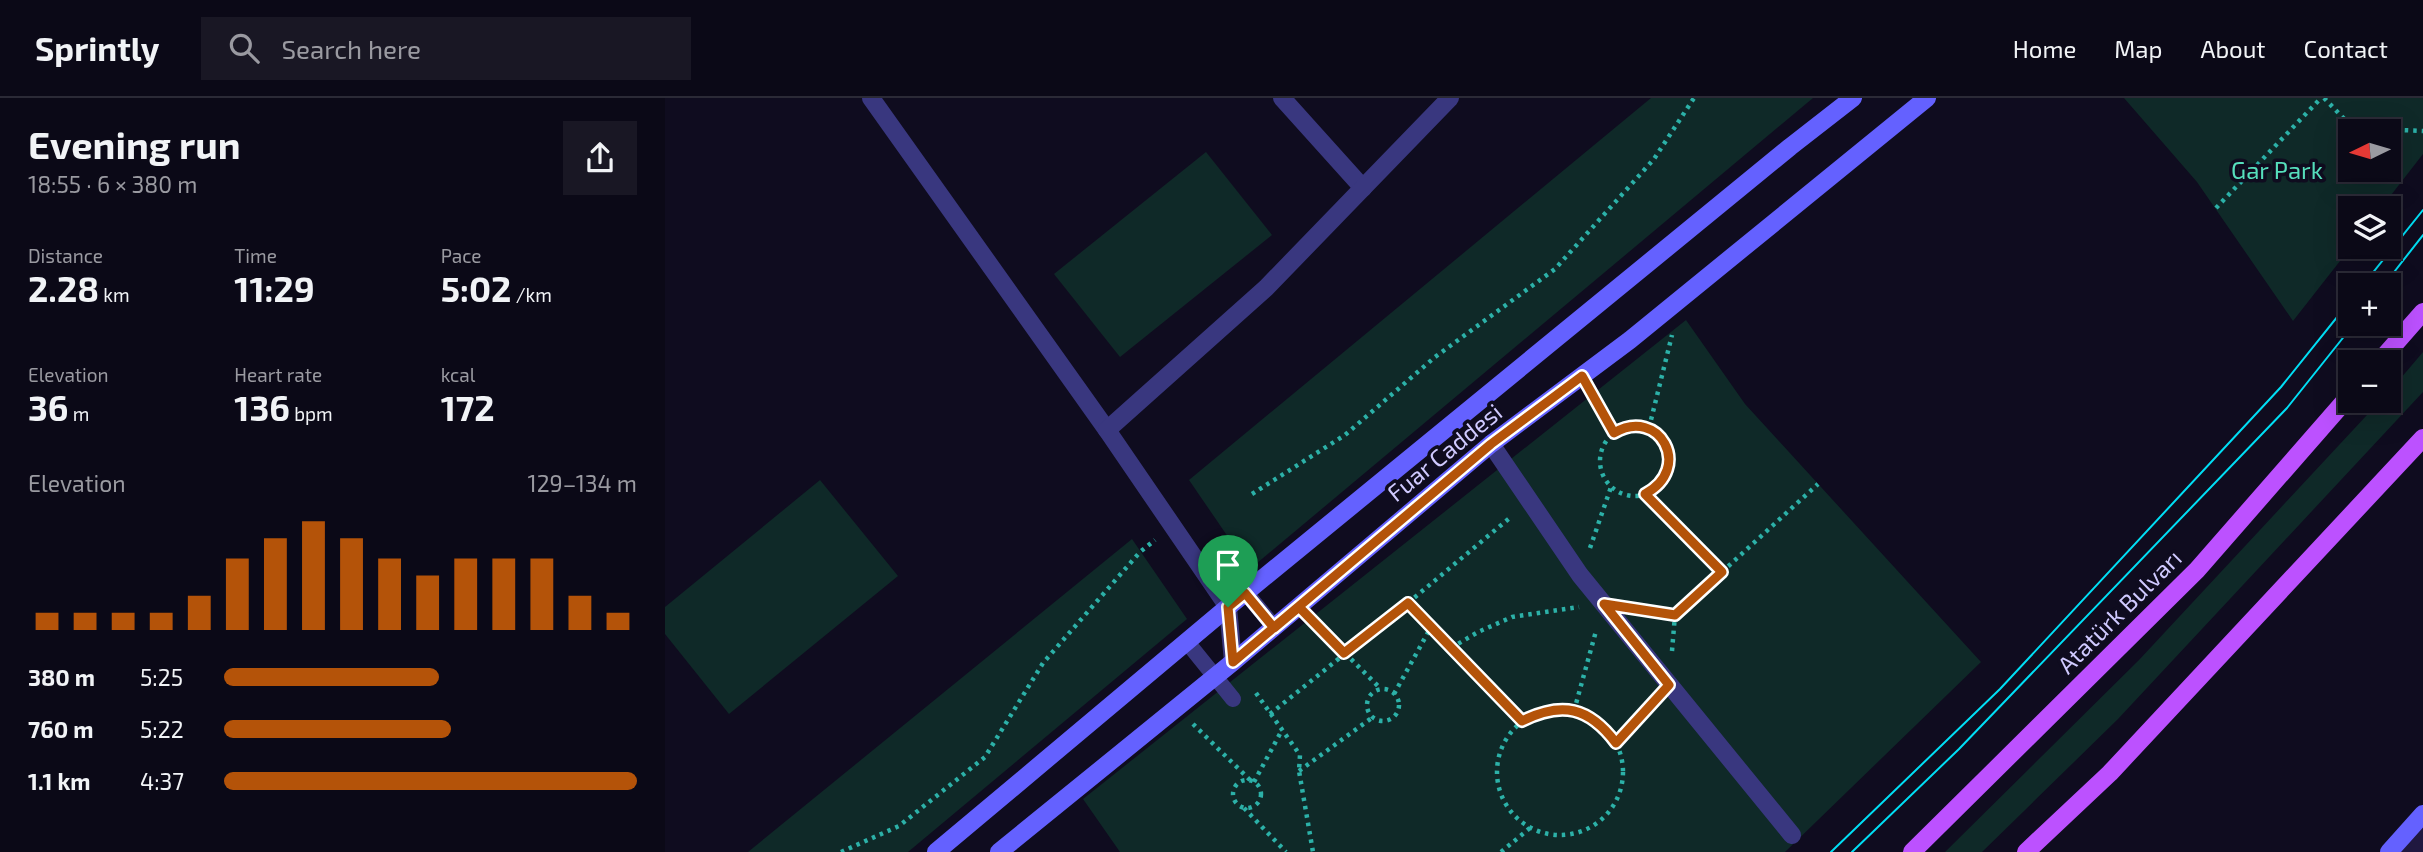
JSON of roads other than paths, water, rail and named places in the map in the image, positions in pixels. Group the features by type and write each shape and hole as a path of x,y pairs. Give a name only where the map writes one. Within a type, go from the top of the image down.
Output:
{"main road":[{"name":"Fuar Caddesi","path":"936,852 1245,593 1853,98"},
{"name":"Fuar Caddesi","path":"999,852 1215,677 1491,444 1680,300 1927,98"},
{"path":"2390,350 2423,313"},
{"name":"Atatürk Bulvarı","path":"1912,852 2197,570 2338,409"},
{"path":"2026,852 2110,773 2423,438"},
{"path":"2389,852 2423,814"}],"street":[{"path":"871,98 1107,430 1228,607 1233,662"},
{"path":"1282,98 1363,188"},
{"path":"1107,430 1266,288 1450,98"},
{"path":"1491,444 1580,575 1792,835"},
{"path":"1245,593 1274,628"},
{"path":"1187,642 1233,699"}],"tram line":[{"path":"2373,273 2423,210"},
{"path":"2393,273 2423,235"},
{"path":"1831,852 2000,689 2281,387 2338,316"},
{"path":"1852,852 1959,749 2287,408 2344,336"}],"park label":[{"name":"Gar Park","path":"2277,171"}]}
